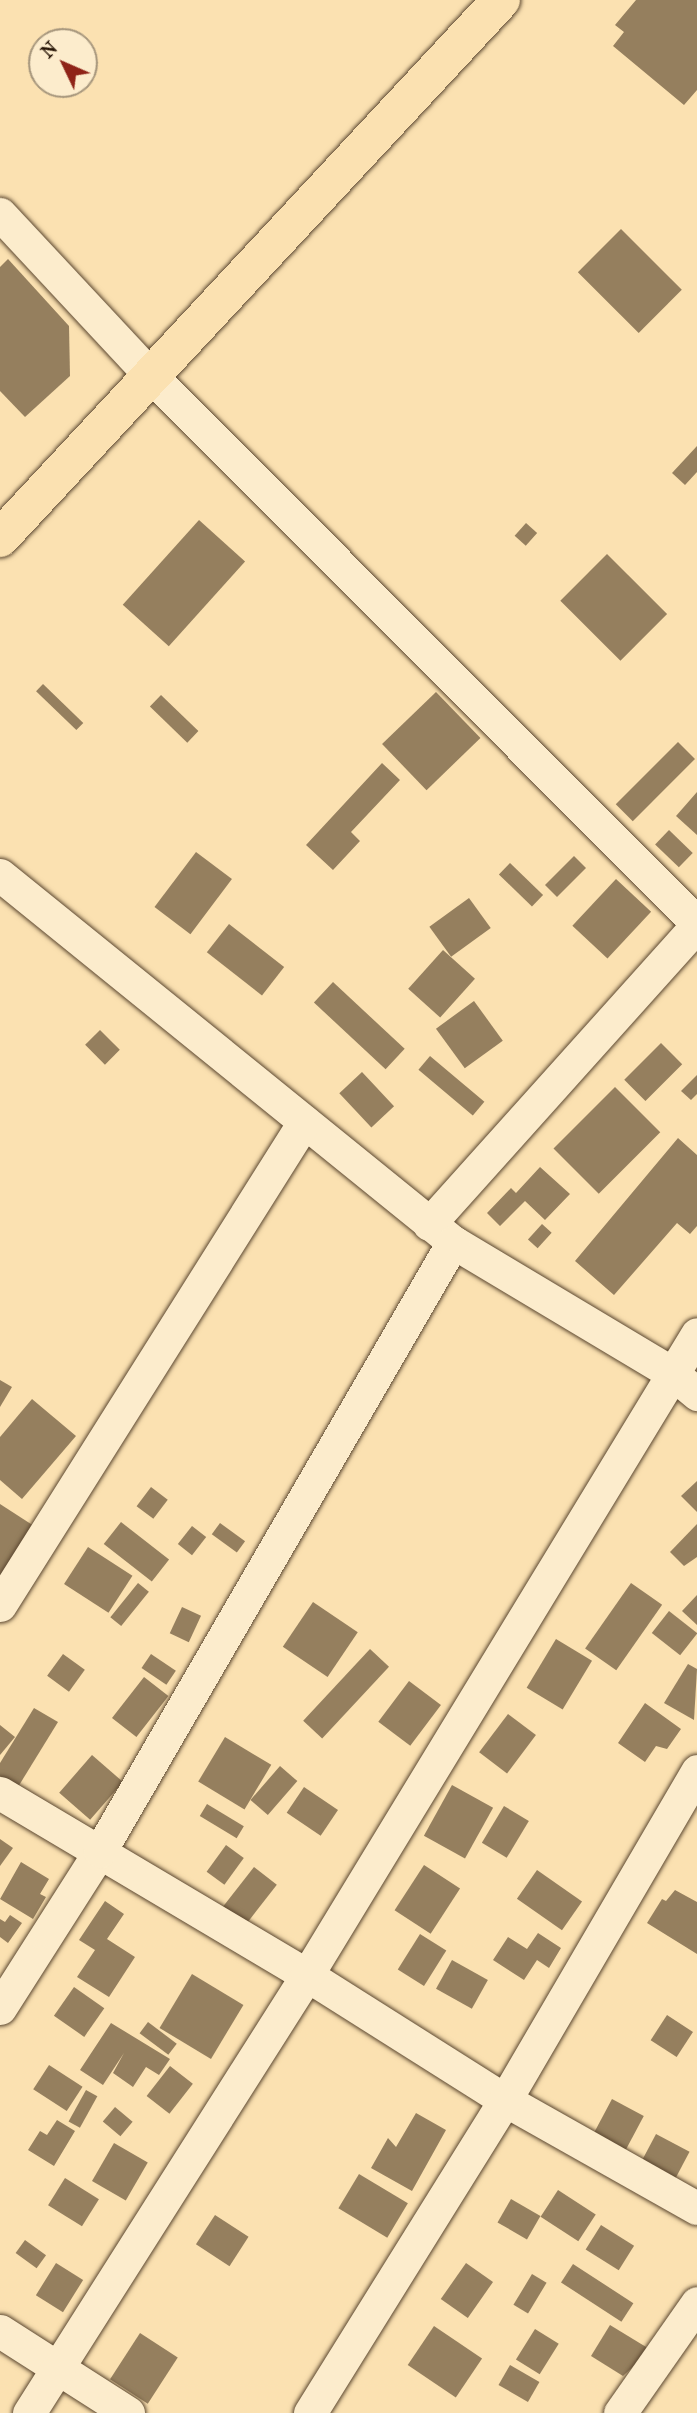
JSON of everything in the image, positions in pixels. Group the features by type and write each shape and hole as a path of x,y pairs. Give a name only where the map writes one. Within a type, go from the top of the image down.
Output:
{"main road":[{"path":"0,538 501,0"}],"street":[{"path":"0,214 152,377 697,924 441,1233 100,1851 0,2008"},
{"path":"0,874 441,1233 672,1373 697,1394"},
{"path":"0,1605 304,1122"},
{"path":"29,2413 307,1975 697,1334"},
{"path":"310,2413 505,2100 697,1771"},
{"path":"0,1793 307,1975 505,2100 697,2208"},
{"path":"620,2413 697,2303"},
{"path":"0,2332 128,2413"}],"building":[{"path":"636,0 697,0 697,90 684,105 613,46 624,32 615,25"},
{"path":"621,229 682,290 639,333 578,272"},
{"path":"8,259 69,326 70,376 25,417 0,391 0,267"},
{"path":"697,446 697,472 685,485 672,473"},
{"path":"199,520 245,561 169,646 123,605"},
{"path":"526,523 537,533 526,546 515,536"},
{"path":"607,554 667,614 620,661 560,601"},
{"path":"43,684 83,723 76,730 36,691"},
{"path":"436,692 480,738 427,790 382,744"},
{"path":"161,695 198,731 187,743 150,707"},
{"path":"678,742 695,759 633,821 616,804"},
{"path":"382,763 400,780 351,832 360,841 333,870 306,845"},
{"path":"697,792 697,835 676,816"},
{"path":"669,830 693,853 679,867 655,844"},
{"path":"196,852 232,879 190,934 154,907"},
{"path":"574,856 586,868 557,897 545,885"},
{"path":"510,863 543,895 532,906 499,875"},
{"path":"616,879 651,912 607,959 572,926"},
{"path":"469,898 491,928 451,957 429,927"},
{"path":"229,924 284,967 262,995 207,952"},
{"path":"443,950 475,979 440,1017 408,989"},
{"path":"333,982 405,1049 386,1069 314,1002"},
{"path":"474,1001 503,1041 465,1068 436,1029"},
{"path":"100,1030 120,1050 105,1065 85,1045"},
{"path":"661,1043 682,1064 645,1101 624,1080"},
{"path":"430,1056 484,1102 473,1115 418,1070"},
{"path":"362,1072 394,1106 371,1128 339,1093"},
{"path":"697,1075 697,1094 691,1100 681,1091"},
{"path":"615,1087 660,1132 599,1194 553,1149"},
{"path":"678,1138 697,1155 697,1226 690,1234 677,1223 614,1295 575,1261"},
{"path":"540,1167 570,1194 545,1220 525,1201 500,1226 487,1213 511,1188 516,1193"},
{"path":"542,1224 552,1233 538,1248 528,1240"},
{"path":"0,1380 12,1387 0,1407"},
{"path":"32,1399 76,1436 22,1499 0,1480 0,1437"},
{"path":"697,1481 697,1512 681,1496"},
{"path":"151,1487 168,1500 153,1519 137,1506"},
{"path":"0,1504 34,1526 0,1577"},
{"path":"121,1522 169,1560 152,1582 104,1544"},
{"path":"220,1523 245,1541 237,1553 212,1534"},
{"path":"697,1524 697,1557 684,1566 670,1552"},
{"path":"192,1526 206,1537 192,1555 178,1544"},
{"path":"88,1547 132,1576 108,1613 64,1584"},
{"path":"138,1583 149,1592 121,1626 110,1617"},
{"path":"631,1583 662,1605 616,1670 585,1649"},
{"path":"697,1595 697,1625 682,1611"},
{"path":"313,1602 358,1632 328,1677 283,1647"},
{"path":"182,1607 201,1616 189,1642 170,1633"},
{"path":"669,1611 697,1633 680,1655 652,1633"},
{"path":"556,1639 592,1661 563,1709 527,1688"},
{"path":"370,1649 389,1667 322,1738 303,1721"},
{"path":"63,1654 85,1670 69,1692 47,1676"},
{"path":"151,1654 176,1671 166,1685 141,1668"},
{"path":"688,1664 697,1669 694,1720 664,1703"},
{"path":"144,1677 168,1696 136,1737 112,1718"},
{"path":"409,1681 441,1705 410,1746 378,1722"},
{"path":"645,1703 681,1729 667,1749 656,1746 645,1762 618,1743"},
{"path":"34,1708 58,1722 18,1787 0,1776 0,1763"},
{"path":"508,1714 536,1735 507,1773 479,1752"},
{"path":"0,1725 15,1737 0,1755"},
{"path":"225,1737 271,1765 245,1809 198,1782"},
{"path":"92,1755 123,1782 90,1820 59,1793"},
{"path":"280,1766 297,1781 268,1815 250,1800"},
{"path":"452,1785 493,1808 465,1859 424,1836"},
{"path":"304,1787 338,1810 321,1836 287,1813"},
{"path":"207,1804 244,1826 237,1838 200,1816"},
{"path":"504,1806 529,1821 507,1858 482,1843"},
{"path":"0,1839 13,1848 0,1866"},
{"path":"226,1845 244,1858 224,1885 207,1872"},
{"path":"21,1862 49,1879 40,1894 46,1897 33,1919 0,1899"},
{"path":"424,1865 460,1888 431,1934 395,1910"},
{"path":"254,1867 277,1885 239,1933 216,1915"},
{"path":"537,1870 582,1902 562,1930 517,1899"},
{"path":"675,1890 697,1902 697,1954 647,1923 662,1899 666,1901"},
{"path":"105,1901 124,1914 107,1939 135,1957 109,1997 77,1977 95,1950 79,1940"},
{"path":"10,1915 22,1923 8,1943 0,1937 0,1919 5,1922"},
{"path":"538,1933 561,1948 549,1968 537,1960 524,1980 493,1960 508,1937 527,1949"},
{"path":"420,1934 446,1950 424,1986 398,1970"},
{"path":"452,1960 488,1980 472,2009 436,1989"},
{"path":"192,1974 243,2005 211,2059 160,2028"},
{"path":"74,1987 104,2008 84,2037 54,2016"},
{"path":"667,2015 693,2032 677,2057 651,2040"},
{"path":"148,2022 177,2044 168,2055 140,2033"},
{"path":"111,2023 170,2059 159,2075 146,2067 133,2087 113,2073 124,2053 103,2085 80,2070"},
{"path":"49,2065 83,2087 67,2111 33,2089"},
{"path":"170,2066 193,2084 169,2114 147,2096"},
{"path":"86,2090 97,2096 80,2128 69,2121"},
{"path":"612,2099 644,2116 625,2151 593,2134"},
{"path":"115,2107 133,2122 120,2136 103,2122"},
{"path":"416,2113 446,2130 412,2191 371,2168 388,2138 396,2147"},
{"path":"57,2120 75,2131 54,2166 28,2150 40,2131 47,2135"},
{"path":"656,2134 690,2152 674,2181 641,2163"},
{"path":"114,2143 148,2162 126,2201 92,2181"},
{"path":"359,2174 408,2203 387,2238 338,2208"},
{"path":"65,2178 99,2199 82,2226 48,2205"},
{"path":"558,2190 596,2215 578,2241 541,2217"},
{"path":"511,2199 540,2216 527,2239 498,2222"},
{"path":"215,2215 249,2237 229,2266 196,2244"},
{"path":"601,2225 634,2246 619,2270 586,2250"},
{"path":"25,2240 46,2255 37,2268 16,2253"},
{"path":"56,2263 83,2280 63,2312 36,2295"},
{"path":"466,2263 493,2282 468,2318 441,2299"},
{"path":"573,2264 633,2303 621,2322 561,2282"},
{"path":"532,2274 547,2283 528,2314 513,2305"},
{"path":"610,2325 651,2350 623,2376 591,2356"},
{"path":"434,2326 482,2358 456,2397 408,2365"},
{"path":"535,2329 559,2344 540,2374 516,2360"},
{"path":"140,2333 178,2358 148,2404 110,2379"},
{"path":"510,2365 539,2382 528,2402 499,2385"}]}
